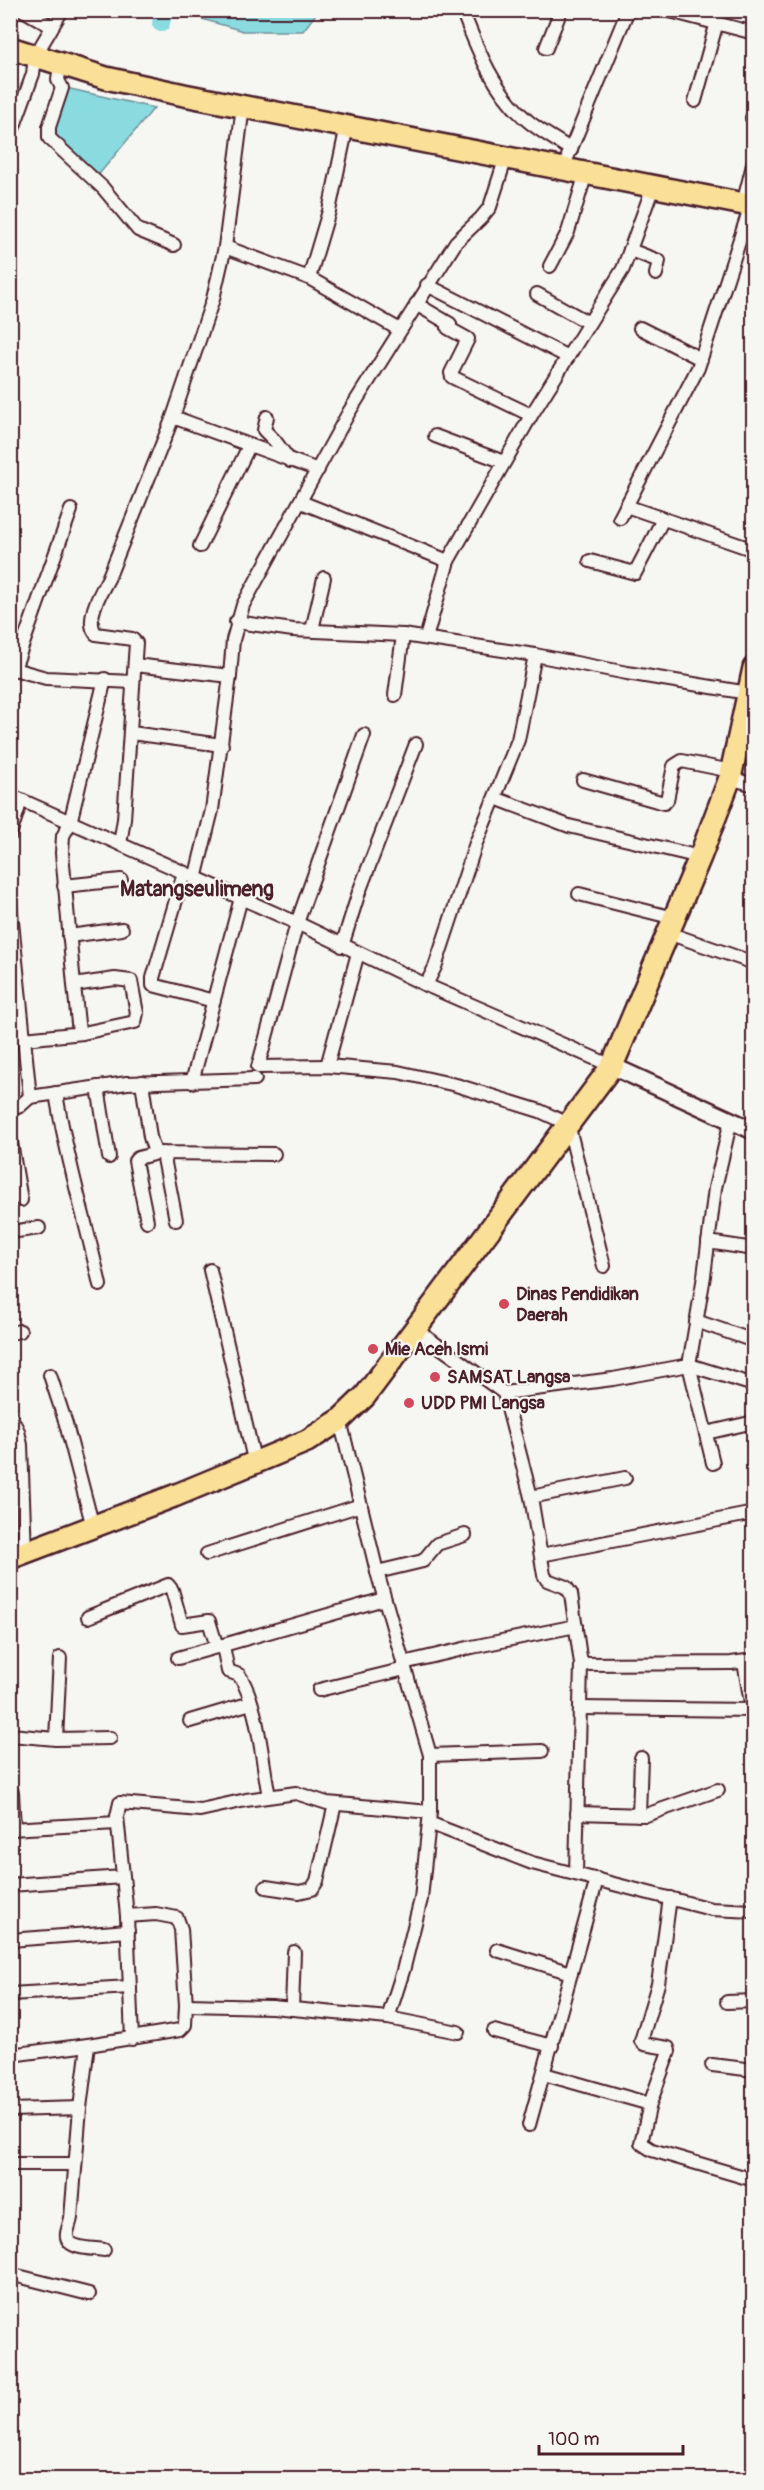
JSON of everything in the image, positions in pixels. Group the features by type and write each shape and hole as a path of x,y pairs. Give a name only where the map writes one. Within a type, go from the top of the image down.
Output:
{"highway":[{"path":"10,48 106,78 506,157 567,159 586,173 749,205"},
{"path":"18,1555 255,1464 306,1441 340,1420 365,1396 612,1066 700,857 731,775 753,668"}],"street":[{"path":"23,10 51,26"},
{"path":"462,10 482,61 505,97 567,159 628,10"},
{"path":"546,48 561,10"},
{"path":"666,10 753,33"},
{"path":"10,137 33,74 35,56 61,12"},
{"path":"695,101 717,22"},
{"path":"60,64 58,80 62,88 48,136 103,188 138,230 174,244"},
{"path":"120,844 124,819 135,641 96,634 93,630 93,621 99,597 173,417 213,299 225,247 243,106"},
{"path":"753,113 753,121"},
{"path":"309,278 329,211 347,126"},
{"path":"214,1001 155,987 153,978 194,871 212,810 236,622 247,595 301,502 349,412 456,242 485,214 506,157"},
{"path":"753,161 749,205 701,359 623,512 663,519 753,550"},
{"path":"550,266 567,232 586,173"},
{"path":"426,638 448,561 531,416 623,269 653,187"},
{"path":"225,247 309,278 400,330"},
{"path":"630,250 659,261 656,274"},
{"path":"427,285 568,357"},
{"path":"537,294 589,323"},
{"path":"416,304 443,319 450,324 448,328 468,339 451,373 452,376 531,416"},
{"path":"640,328 701,359"},
{"path":"173,417 318,470"},
{"path":"267,417 264,430 290,460"},
{"path":"435,436 504,462"},
{"path":"200,546 249,446"},
{"path":"301,502 448,561"},
{"path":"71,510 12,668 46,678 133,682"},
{"path":"590,561 635,573 663,519"},
{"path":"312,630 324,578"},
{"path":"236,622 426,638 748,693"},
{"path":"394,695 403,635"},
{"path":"427,983 435,967 476,843 518,740 535,655"},
{"path":"135,665 230,676"},
{"path":"79,1033 64,886 62,839 70,823 105,679"},
{"path":"130,733 222,745"},
{"path":"364,735 300,917 258,1066 327,1066 398,1072 456,1085 540,1112 568,1124 604,1266"},
{"path":"344,938 363,881 416,744"},
{"path":"583,780 662,803 667,801 674,765 682,761 731,775 753,785"},
{"path":"10,835 16,797 120,844 194,871 241,898 300,917 344,938 358,953 753,1131"},
{"path":"495,798 569,826 700,857"},
{"path":"64,886 121,880"},
{"path":"579,894 671,925 753,963"},
{"path":"192,1082 241,898"},
{"path":"10,902 16,1024 24,1039 30,1096"},
{"path":"69,936 122,929"},
{"path":"327,1066 358,953"},
{"path":"24,1039 79,1033 133,1023 137,1020 133,985 129,980 115,979 74,985"},
{"path":"10,1110 20,1106 30,1096 98,1087 142,1082 255,1079"},
{"path":"142,1082 154,1152 274,1154"},
{"path":"98,1087 110,1157"},
{"path":"56,1093 64,1142 84,1211 100,1285"},
{"path":"713,1463 689,1365 715,1188 731,1120"},
{"path":"10,1137 21,1200"},
{"path":"160,1153 176,1220"},
{"path":"147,1221 135,1161 138,1158 160,1153"},
{"path":"10,1232 39,1228"},
{"path":"708,1242 753,1249"},
{"path":"210,1270 255,1464"},
{"path":"696,1321 753,1341"},
{"path":"415,1329 504,1393 531,1497 547,1580 566,1587 571,1594 581,1664 576,1873"},
{"path":"504,1393 614,1379 689,1365 753,1385"},
{"path":"50,1376 66,1424 93,1527"},
{"path":"10,1415 18,1431 21,1445 18,1555"},
{"path":"340,1420 376,1572 430,1755 430,1818 419,1908 388,2018"},
{"path":"706,1433 753,1422"},
{"path":"531,1497 624,1478"},
{"path":"207,1554 361,1505"},
{"path":"541,1554 753,1513"},
{"path":"376,1572 423,1561 437,1544 465,1535"},
{"path":"88,1617 167,1585 172,1590 182,1625 209,1621 227,1670 240,1676 251,1703 269,1796"},
{"path":"178,1658 384,1599"},
{"path":"319,1690 404,1666 576,1626"},
{"path":"56,1738 60,1658"},
{"path":"580,1708 753,1709 749,1661 581,1664"},
{"path":"190,1720 251,1703"},
{"path":"10,1736 110,1738"},
{"path":"430,1755 542,1751"},
{"path":"639,1815 641,1758"},
{"path":"577,1813 639,1815 656,1812 718,1790"},
{"path":"12,1792 12,1829 117,1823"},
{"path":"132,2038 127,1916 117,1823 118,1807 122,1803 200,1810 269,1796 302,1793 321,1802 430,1818 532,1863 711,1909 753,1911"},
{"path":"266,1887 299,1892 312,1889 335,1804"},
{"path":"10,1885 123,1877"},
{"path":"529,2126 597,1879"},
{"path":"670,1898 658,1984 641,2040 642,2043 669,2050 641,2135 643,2146 753,2180"},
{"path":"10,2055 183,2029 186,2005 181,1929 177,1918 156,1914 127,1916"},
{"path":"10,1940 128,1931"},
{"path":"497,1950 572,1973"},
{"path":"292,2009 294,1952"},
{"path":"10,1994 130,1987"},
{"path":"727,2002 753,2001"},
{"path":"186,2005 292,2009 388,2018 458,2032"},
{"path":"494,2031 552,2046"},
{"path":"88,2045 68,2238 72,2244 77,2246 104,2250"},
{"path":"712,2065 753,2070"},
{"path":"544,2074 650,2103"},
{"path":"10,2110 80,2108"},
{"path":"10,2164 74,2164"},
{"path":"10,2274 89,2294"}],"water":[{"path":"188,10 318,11 303,31 243,31 188,15"},
{"path":"66,88 154,108 96,178 50,133"}],"waterway":[{"path":"161,23 164,10"}],"place":[{"name":"Dinas Pendidikan Daerah","path":"504,1304"},
{"name":"Mie Aceh Ismi","path":"373,1349"},
{"name":"SAMSAT Langsa","path":"435,1377"},
{"name":"UDD PMI Langsa","path":"409,1403"}],"district":[{"name":"Matangseulimeng","path":"197,889"}]}
